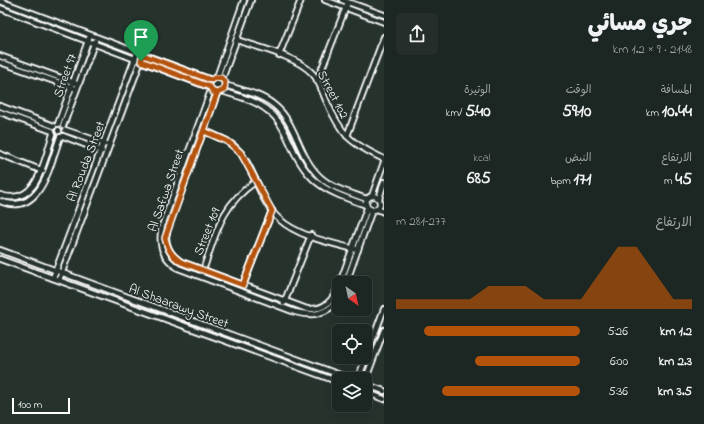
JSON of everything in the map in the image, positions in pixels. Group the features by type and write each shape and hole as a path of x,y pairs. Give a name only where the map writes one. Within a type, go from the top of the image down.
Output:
{"street":[{"path":"0,1 211,80 217,77 244,0"},
{"path":"222,79 251,0"},
{"path":"279,55 301,0"},
{"path":"325,0 384,22"},
{"path":"342,0 384,16"},
{"path":"318,80 348,2"},
{"path":"0,8 135,58 210,88 217,93 222,91 225,85"},
{"name":"Street 97","path":"0,195 16,198 29,192 34,187 54,129 91,35"},
{"name":"Street 97","path":"61,136 97,37"},
{"path":"347,136 384,37"},
{"name":"Street 102","path":"236,40 279,55 305,67 318,80 333,116 347,136 361,148 384,160"},
{"name":"Al Rouda Street","path":"53,278 137,53"},
{"name":"Al Rouda Street","path":"59,280 143,55"},
{"path":"0,56 78,87"},
{"path":"0,62 72,84"},
{"path":"217,77 222,79 225,85 260,97 273,104 283,114 311,167 320,177 331,185 381,202"},
{"path":"210,88 211,80"},
{"name":"Al Safwa Street","path":"210,88 198,129 162,226 159,239 161,250 168,261 178,268 306,315 315,315 325,312 332,304"},
{"path":"222,91 257,104 268,110 277,118 301,166 316,183 328,191 384,212"},
{"name":"Al Safwa Street","path":"217,93 165,238 167,248 173,256 181,262 307,309 322,308 332,303"},
{"path":"0,106 54,129 61,136 107,152"},
{"path":"0,112 54,129 64,128 109,146"},
{"path":"198,129 227,141 238,149 272,211 289,226 310,236 358,250"},
{"path":"287,138 295,135"},
{"path":"0,201 14,204 31,199 43,185 61,136"},
{"path":"0,154 47,173"},
{"path":"349,276 370,208 370,198 384,160"},
{"name":"Street 109","path":"200,276 225,211 235,197 255,182"},
{"path":"381,202 384,182"},
{"path":"342,276 370,208 381,202"},
{"path":"239,291 272,211"},
{"path":"282,307 310,236"},
{"name":"Al Shaarawy Street","path":"0,250 332,372"},
{"name":"Al Shaarawy Street","path":"0,259 332,379"},
{"path":"250,295 252,288"},
{"path":"361,372 384,309"},
{"path":"368,372 384,330"},
{"path":"372,387 384,391"},
{"path":"372,395 384,399"}],"route":[{"path":"141,61 143,55 211,80 219,77 225,82 224,90 217,93 204,131 227,141 241,153 266,203 272,211 243,285 181,262 173,256 167,248 165,238 217,93 213,92 210,87 141,61"}]}
